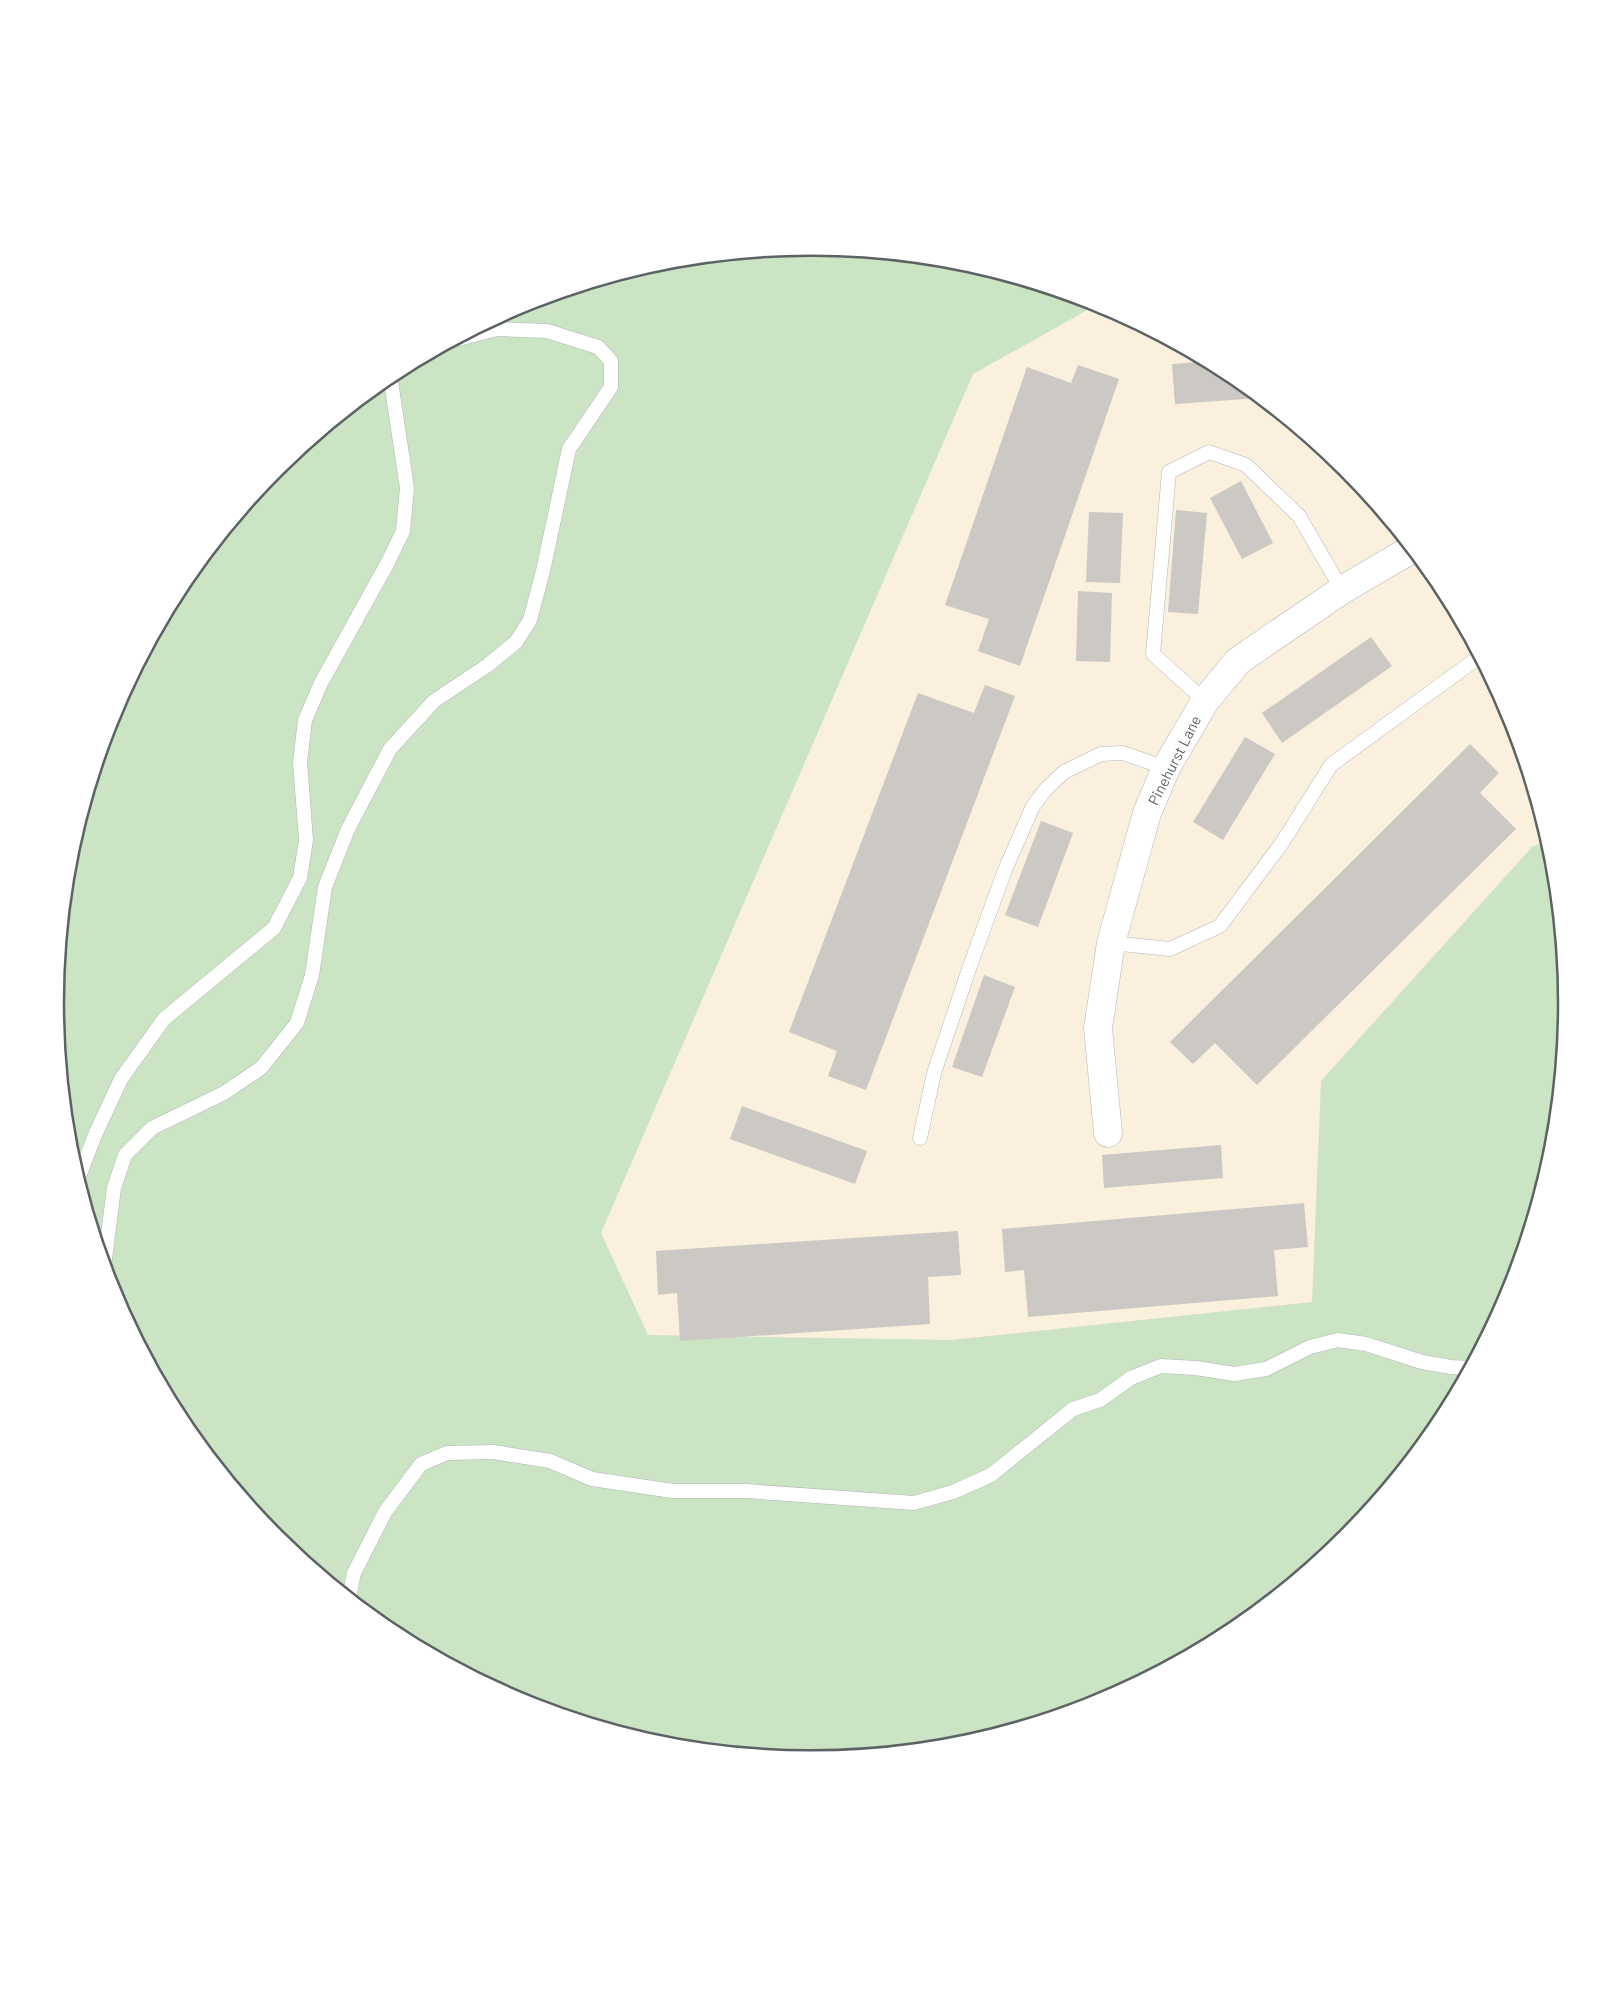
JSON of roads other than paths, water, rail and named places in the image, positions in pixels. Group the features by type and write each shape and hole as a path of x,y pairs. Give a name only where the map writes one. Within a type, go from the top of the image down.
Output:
{"street":[{"name":"Pinehurst Lane","path":"1108,1133 1098,1028 1110,943 1147,813 1166,768 1205,701 1238,661 1342,590 1407,552"}],"lane":[{"path":"106,1251 114,1188 125,1154 152,1128 224,1093 261,1068 297,1023 312,975 325,888 348,830 390,749 434,701 488,665 516,642 530,620 543,572 569,449 611,387 611,361 598,347 547,331 497,329 479,334"},
{"path":"82,1168 95,1135 121,1079 164,1019 274,928 300,878 306,840 300,762 305,720 321,683 402,531 407,488 392,385"},
{"path":"1205,701 1153,654 1169,472 1209,452 1246,465 1299,516 1342,590"},
{"path":"1110,943 1170,949 1220,926 1282,843 1331,765 1475,660"},
{"path":"920,1138 934,1074 970,966 1005,870 1033,806 1046,789 1064,772 1101,754 1123,754 1166,768"},
{"path":"350,1591 354,1573 385,1512 421,1464 447,1453 493,1452 550,1461 592,1479 673,1492 746,1491 914,1503 953,1492 991,1475 1073,1409 1100,1400 1131,1378 1161,1366 1196,1368 1234,1374 1266,1369 1310,1347 1338,1340 1366,1344 1422,1362 1463,1368"}]}
